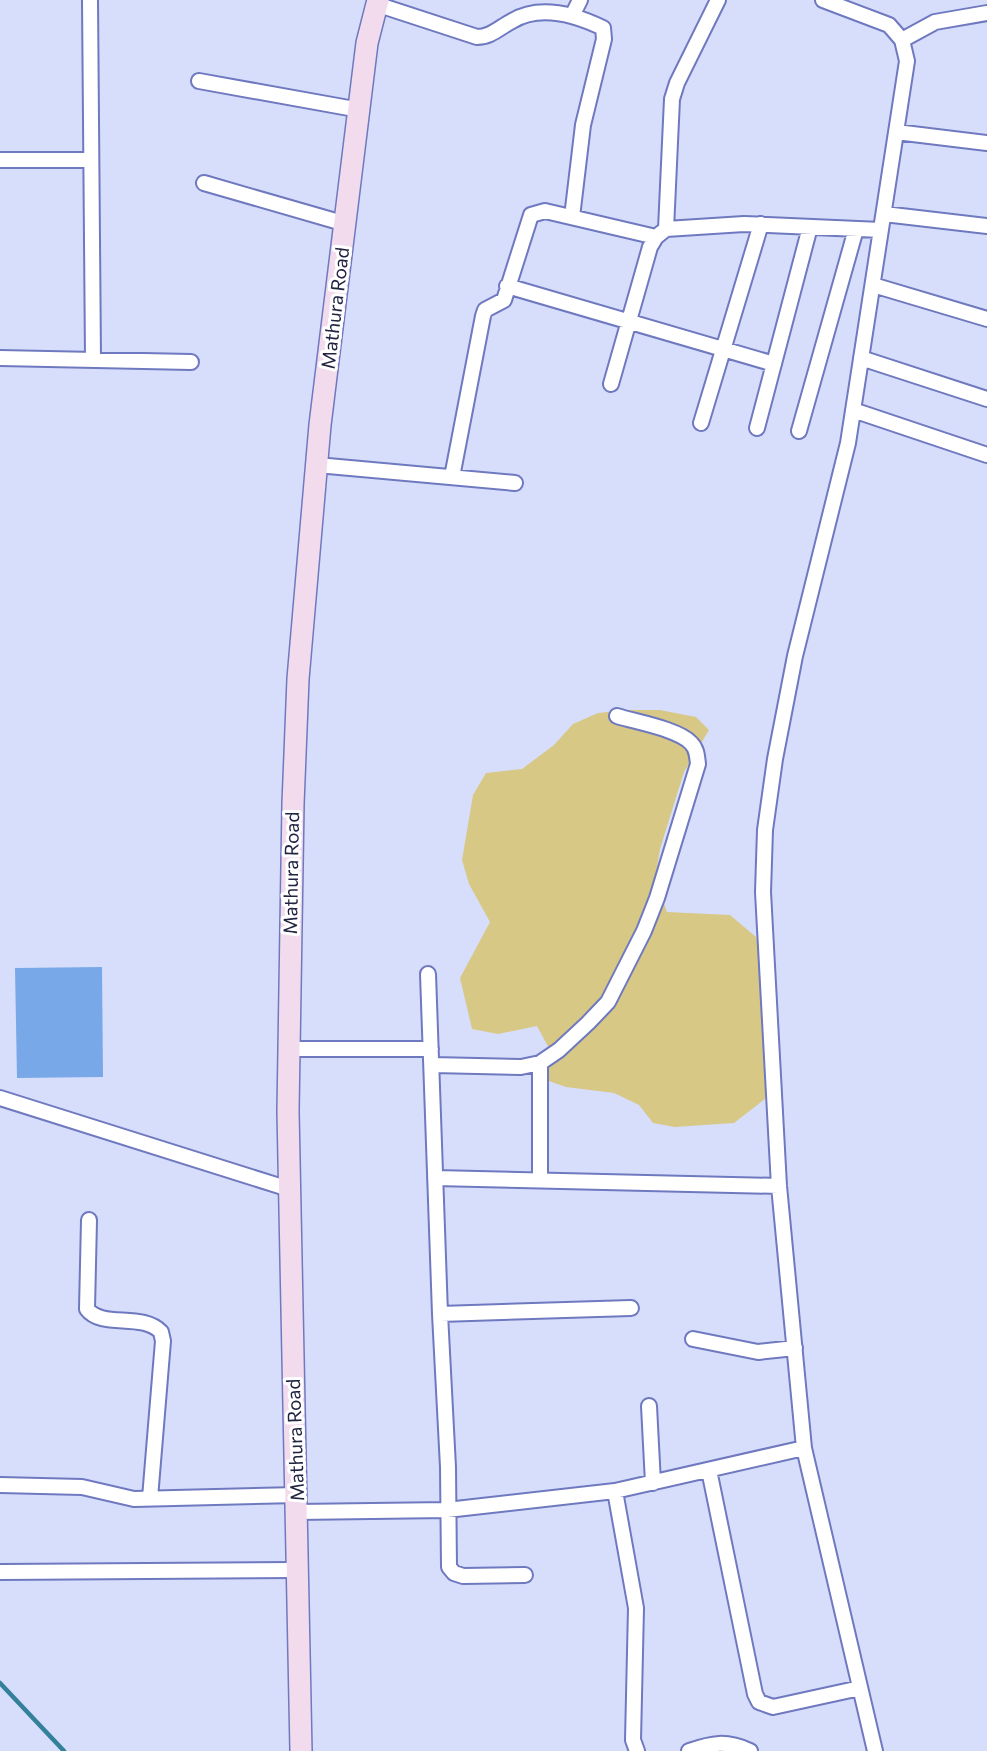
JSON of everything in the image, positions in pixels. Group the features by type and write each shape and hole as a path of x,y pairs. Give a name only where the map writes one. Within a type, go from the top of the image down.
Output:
{"main road":[{"name":"Mathura Road","path":"302,1751 289,1189 292,818 298,679 317,465 367,43 377,2"}],"street":[{"path":"90,0 93,359"},
{"path":"572,16 580,0"},
{"path":"611,384 650,247 661,233 672,99 677,83 718,0"},
{"path":"823,0 889,25 902,40 907,61 848,443 795,656 775,759 765,831 763,892 779,1186 804,1448 875,1751"},
{"path":"377,2 482,38 526,15 538,13 572,16 603,28 605,33 583,125 572,217"},
{"path":"902,40 935,22 987,13"},
{"path":"199,80 360,110"},
{"path":"896,132 987,143"},
{"path":"0,160 91,160"},
{"path":"204,183 346,224"},
{"path":"452,477 483,316 485,310 504,300 531,215 545,211 661,233 761,224 881,230"},
{"path":"884,214 987,226"},
{"path":"701,423 761,224"},
{"path":"757,428 810,226"},
{"path":"799,431 856,229"},
{"path":"873,285 987,319"},
{"path":"508,286 774,364"},
{"path":"0,358 191,362"},
{"path":"861,358 987,399"},
{"path":"853,410 987,455"},
{"path":"317,465 515,483"},
{"path":"433,1065 521,1068 540,1063 559,1051 588,1023 608,1002 621,978 657,898 698,764 697,752 691,742 677,734 617,716"},
{"path":"428,974 448,1467 449,1567 454,1573 463,1576 525,1575"},
{"path":"289,1049 431,1049"},
{"path":"540,1063 540,1180"},
{"path":"0,1098 289,1189"},
{"path":"435,1178 779,1186"},
{"path":"89,1220 87,1309 97,1317 148,1323 161,1332 163,1341 150,1498"},
{"path":"440,1314 631,1308"},
{"path":"693,1339 749,1351 795,1349"},
{"path":"649,1406 653,1483"},
{"path":"0,1485 82,1487 134,1499 447,1510 615,1491 804,1448"},
{"path":"709,1470 755,1694 759,1702 773,1707 860,1688"},
{"path":"615,1491 636,1608 633,1740 637,1751"},
{"path":"0,1572 297,1570"},
{"path":"688,1751 725,1742 750,1751"}],"shaded area":[{"path":"660,710 696,717 709,730 684,772 660,849 655,879 667,912 730,915 756,937 771,1009 765,1099 734,1123 675,1127 653,1123 639,1105 614,1093 566,1087 543,1079 551,1052 537,1026 498,1034 472,1029 460,978 490,922 469,884 462,860 473,795 486,773 522,769 554,745 573,724 598,713"}],"building":[{"path":"102,967 103,1077 17,1078 15,968"}],"waterway":[{"path":"0,1683 64,1751"}]}
